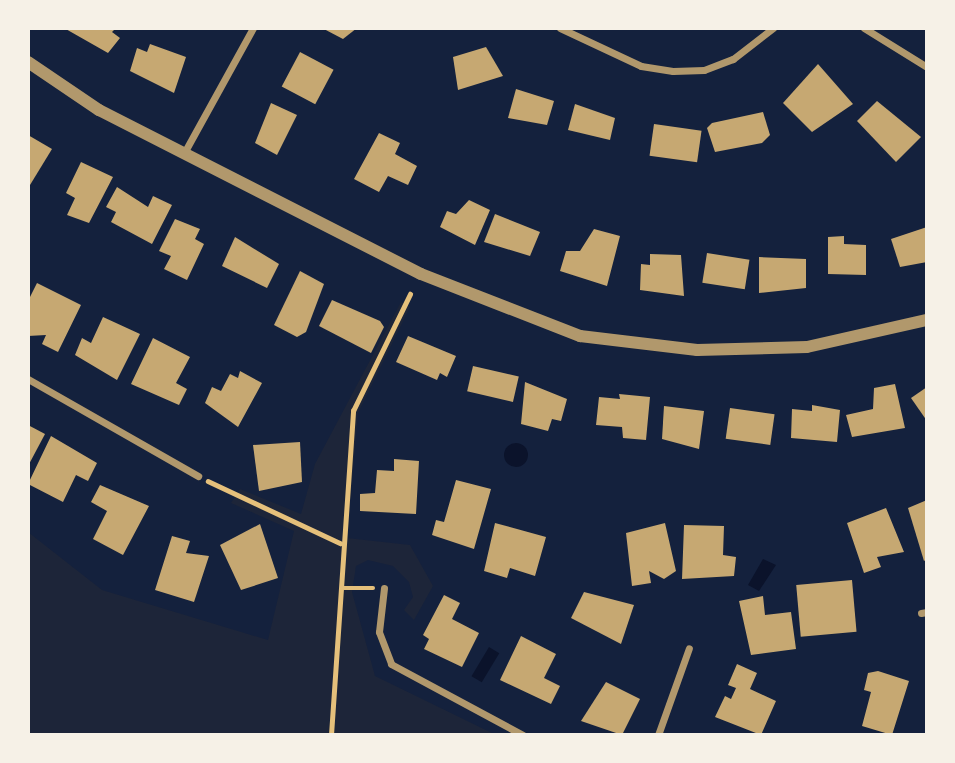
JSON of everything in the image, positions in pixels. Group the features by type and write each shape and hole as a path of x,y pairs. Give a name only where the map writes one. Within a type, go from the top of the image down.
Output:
{"street":[{"path":"184,154 253,28"},
{"path":"560,28 641,66 673,71 704,70 733,59 774,28"},
{"path":"864,28 927,67"},
{"path":"28,62 184,154 465,295 580,336 697,350 807,347 927,320"},
{"path":"28,379 198,476"},
{"path":"384,588 379,632 391,664 523,735"},
{"path":"659,735 689,648"}],"path":[{"path":"331,735 344,588 340,543 353,411 410,294"},
{"path":"198,476 340,543"},
{"path":"344,588 384,588"}],"shaded area":[{"path":"401,302 410,307 358,413 347,538 410,545 433,586 414,620 404,610 413,597 409,582 393,566 368,560 356,566 352,592 375,676 496,735 28,735 28,532 102,590 268,640 294,531 231,503 240,489 301,514 315,464"},
{"path":"516,443 524,447 528,455 524,463 516,467 508,463 504,455 508,447"},
{"path":"763,559 776,565 759,591 748,585"},
{"path":"489,647 499,653 482,682 471,676"}],"building":[{"path":"64,28 116,28 112,32 120,38 108,53"},
{"path":"322,28 357,28 343,39"},
{"path":"150,44 186,57 174,93 130,71 137,48 147,52"},
{"path":"486,47 503,76 458,90 453,57"},
{"path":"300,52 334,70 315,104 282,86"},
{"path":"818,64 853,104 812,132 783,103"},
{"path":"516,89 554,101 547,125 508,118"},
{"path":"877,101 921,137 896,162 857,121"},
{"path":"271,103 297,115 277,155 255,143"},
{"path":"575,104 615,118 610,140 568,130"},
{"path":"763,112 770,135 762,143 715,152 707,128 712,123"},
{"path":"654,124 702,131 697,162 650,156"},
{"path":"379,133 400,143 395,154 417,166 408,185 388,176 379,192 354,179"},
{"path":"28,135 52,149 30,185 28,184"},
{"path":"81,162 113,177 89,223 67,215 75,198 66,193"},
{"path":"117,187 148,207 153,196 172,205 152,244 111,222 116,212 106,207"},
{"path":"469,200 490,210 475,245 440,227 447,211 456,214"},
{"path":"495,214 540,232 530,256 484,242"},
{"path":"175,219 200,229 195,239 204,244 187,280 164,269 171,256 159,251"},
{"path":"927,227 927,262 900,267 891,239"},
{"path":"594,229 620,236 607,286 560,271 566,251 580,251"},
{"path":"844,236 844,244 866,245 866,275 828,274 828,237"},
{"path":"235,237 279,264 267,288 222,266"},
{"path":"707,253 749,260 745,289 702,283"},
{"path":"650,254 681,255 684,296 640,290 641,264 650,265"},
{"path":"759,257 806,259 806,288 759,293"},
{"path":"300,271 324,284 306,332 297,337 274,325"},
{"path":"37,283 81,305 58,352 42,344 46,335 28,336 28,301"},
{"path":"332,300 380,321 384,327 371,353 319,326"},
{"path":"103,317 140,334 117,380 75,355 82,338 91,343"},
{"path":"408,336 456,356 447,377 440,373 437,380 396,362"},
{"path":"153,338 190,357 176,383 187,389 179,405 131,384"},
{"path":"473,366 519,377 513,402 467,391"},
{"path":"240,371 262,383 238,427 205,403 212,387 221,391 230,374 238,378"},
{"path":"525,382 567,399 561,421 552,419 548,431 521,424"},
{"path":"895,384 905,428 852,437 846,415 873,409 874,388"},
{"path":"927,387 927,421 911,398"},
{"path":"619,394 650,397 646,440 623,438 622,427 596,425 599,397 620,399"},
{"path":"812,405 840,410 837,442 791,438 792,409 812,411"},
{"path":"664,406 704,411 699,449 662,439"},
{"path":"730,408 775,414 770,445 726,439"},
{"path":"28,425 45,434 28,466"},
{"path":"51,436 97,463 88,481 76,475 63,502 28,484"},
{"path":"300,442 302,482 259,491 253,445"},
{"path":"394,459 419,461 416,514 360,511 360,494 375,493 377,470 394,471"},
{"path":"456,480 491,489 474,549 432,535 436,520 444,522"},
{"path":"100,485 149,506 123,555 93,539 107,511 91,502"},
{"path":"927,500 927,559 924,561 908,508"},
{"path":"886,508 904,552 877,557 881,567 864,573 847,523"},
{"path":"495,523 546,537 535,576 510,568 507,578 484,571"},
{"path":"665,523 676,571 664,579 649,571 651,583 632,586 626,533"},
{"path":"260,524 278,578 241,590 220,545"},
{"path":"684,525 724,526 723,555 736,557 734,576 682,579"},
{"path":"172,536 190,541 186,553 209,556 194,602 155,590"},
{"path":"852,580 857,632 801,637 796,585"},
{"path":"584,592 634,605 621,644 571,618"},
{"path":"444,595 460,603 452,619 479,633 462,667 424,649 429,639 423,635"},
{"path":"763,596 765,615 791,612 796,649 751,655 739,601"},
{"path":"521,636 556,654 544,678 560,686 551,704 500,680"},
{"path":"737,664 757,673 750,689 776,701 761,735 715,717 725,696 731,699 736,688 728,685"},
{"path":"878,671 909,681 892,735 862,726 871,692 864,690 868,673"},
{"path":"606,682 640,699 622,735 581,721"}]}
